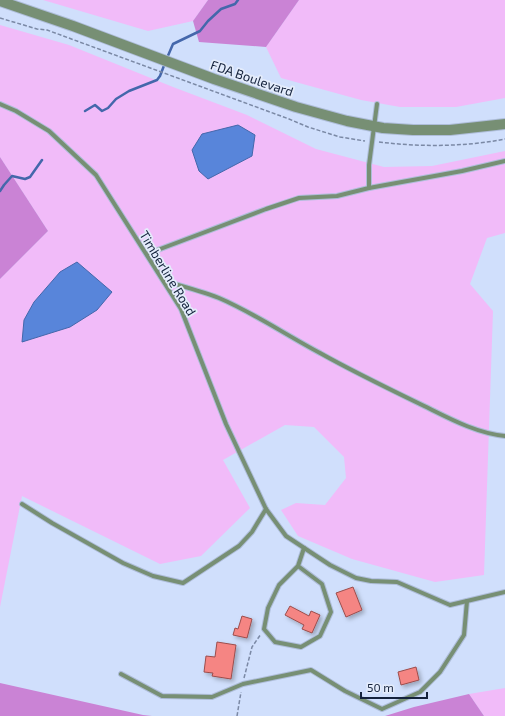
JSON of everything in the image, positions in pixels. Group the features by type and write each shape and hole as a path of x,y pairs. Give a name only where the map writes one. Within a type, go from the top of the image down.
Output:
{"street":[{"name":"FDA Boulevard","path":"0,1 73,26 214,79 296,107 347,121 374,126 413,130 450,130 505,124"}],"lane":[{"name":"Timberline Road","path":"0,104 16,111 49,131 96,175 182,309 226,424 266,509 286,536 330,565 356,578 372,581 397,582 450,605 505,592"},
{"path":"369,188 372,142 377,104"},
{"path":"147,254 238,219 299,198 337,196 369,188 462,171 505,161"},
{"path":"164,280 219,298 400,395 460,423 493,435 505,436"},
{"path":"22,504 52,523 123,563 153,576 183,582 239,546 252,532 266,509"},
{"path":"298,566 322,584 330,612 320,636 301,647 275,642 264,629 268,608 279,585 298,566 304,548"},
{"path":"121,674 162,696 212,697 243,684 312,670 345,691 382,709 420,692 440,672 464,635 467,601"}],"path":[{"path":"0,18 37,29 47,30 308,127 340,137 403,145 464,145 505,139"},
{"path":"237,716 252,647 264,629"}],"shaded area":[{"path":"43,0 208,0 193,21 148,31"},
{"path":"208,0 299,0 266,47 199,42 193,21"},
{"path":"299,0 505,0 505,98 456,107 400,107 361,100 281,78 266,47"},
{"path":"0,25 69,45 247,115 316,149 384,167 432,166 505,151 505,233 487,238 470,284 493,311 484,575 435,582 352,559 298,536 281,510 296,503 325,505 346,478 344,457 314,427 285,425 223,460 250,508 201,556 160,564 22,496 0,607 0,279 48,231 0,157"},
{"path":"0,157 48,231 0,279"},
{"path":"0,683 143,715 152,716 0,716"},
{"path":"505,688 505,716 484,716 469,694"},
{"path":"469,694 484,716 385,716 414,707"}],"water":[{"path":"238,125 255,135 252,156 208,179 199,171 192,150 202,134"},
{"path":"77,262 112,292 97,310 70,327 22,342 24,320 34,302 60,272"}],"building":[{"path":"353,587 362,610 346,617 336,593"},
{"path":"290,606 309,616 311,611 320,615 312,633 302,629 304,625 285,615"},
{"path":"242,616 252,619 247,638 233,635 235,628 238,629"},
{"path":"217,642 236,645 231,679 212,676 213,673 204,672 206,656 215,657"},
{"path":"416,667 419,680 401,685 398,672"}],"waterway":[{"path":"167,58 173,44 200,31 221,9 235,4 238,0"},
{"path":"85,111 95,105 102,111 108,108 116,99 129,91 157,80 165,63"},
{"path":"0,191 12,176 25,179 30,177 42,160"}]}
